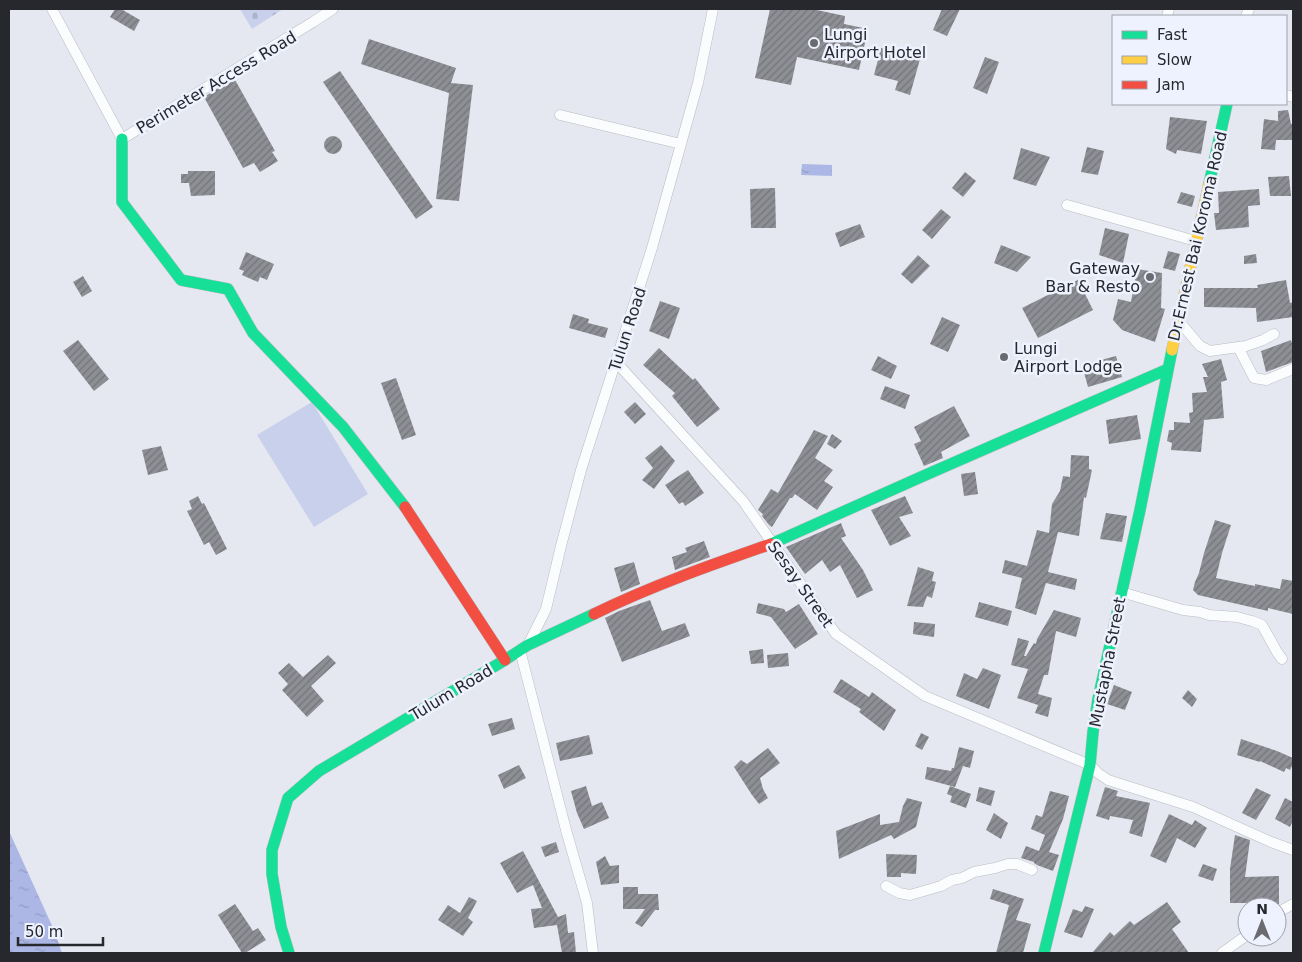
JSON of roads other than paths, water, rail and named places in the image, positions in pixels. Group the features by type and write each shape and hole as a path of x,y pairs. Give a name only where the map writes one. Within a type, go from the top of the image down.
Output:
{"street":[{"name":"Perimeter Access Road","path":"52,9 122,139 333,9"},
{"name":"Tulun Road","path":"524,648 546,609 581,470 652,248 698,83 713,9"},
{"name":"Dr.Ernest Bai Koroma Road","path":"1168,369 1227,105"},
{"path":"560,115 681,144"},
{"path":"122,139 122,202 182,280 228,289 254,333 343,427 411,514 505,660"},
{"path":"1067,205 1196,241"},
{"path":"1178,320 1200,346 1210,350 1246,346 1274,334"},
{"path":"1238,347 1254,378 1266,380 1293,369"},
{"name":"Sesay Street","path":"616,362 743,501 836,634 925,696 1090,765 1108,780 1193,807 1293,850"},
{"name":"Tulum Road","path":"289,953 281,927 272,874 272,850 288,798 319,771 524,648 616,603 704,568 772,544 921,476 1168,369"},
{"name":"Mustapha Street","path":"1044,953 1090,765 1098,699 1140,510 1168,369"},
{"path":"1121,592 1183,610 1237,618 1262,625 1282,659"},
{"path":"524,648 566,830 587,903 593,953"},
{"path":"886,886 910,896 941,886 974,872 1008,864 1017,864 1032,870"},
{"path":"1222,953 1237,942"}],"water":[{"path":"802,164 832,165 832,176 801,175"},
{"path":"9,831 54,930 62,953 9,953"}],"place":[{"name":"Lungi Airport Hotel","path":"814,43"},
{"name":"Gateway Bar & Resto","path":"1150,277"},
{"name":"Lungi Airport Lodge","path":"1004,357"}]}
